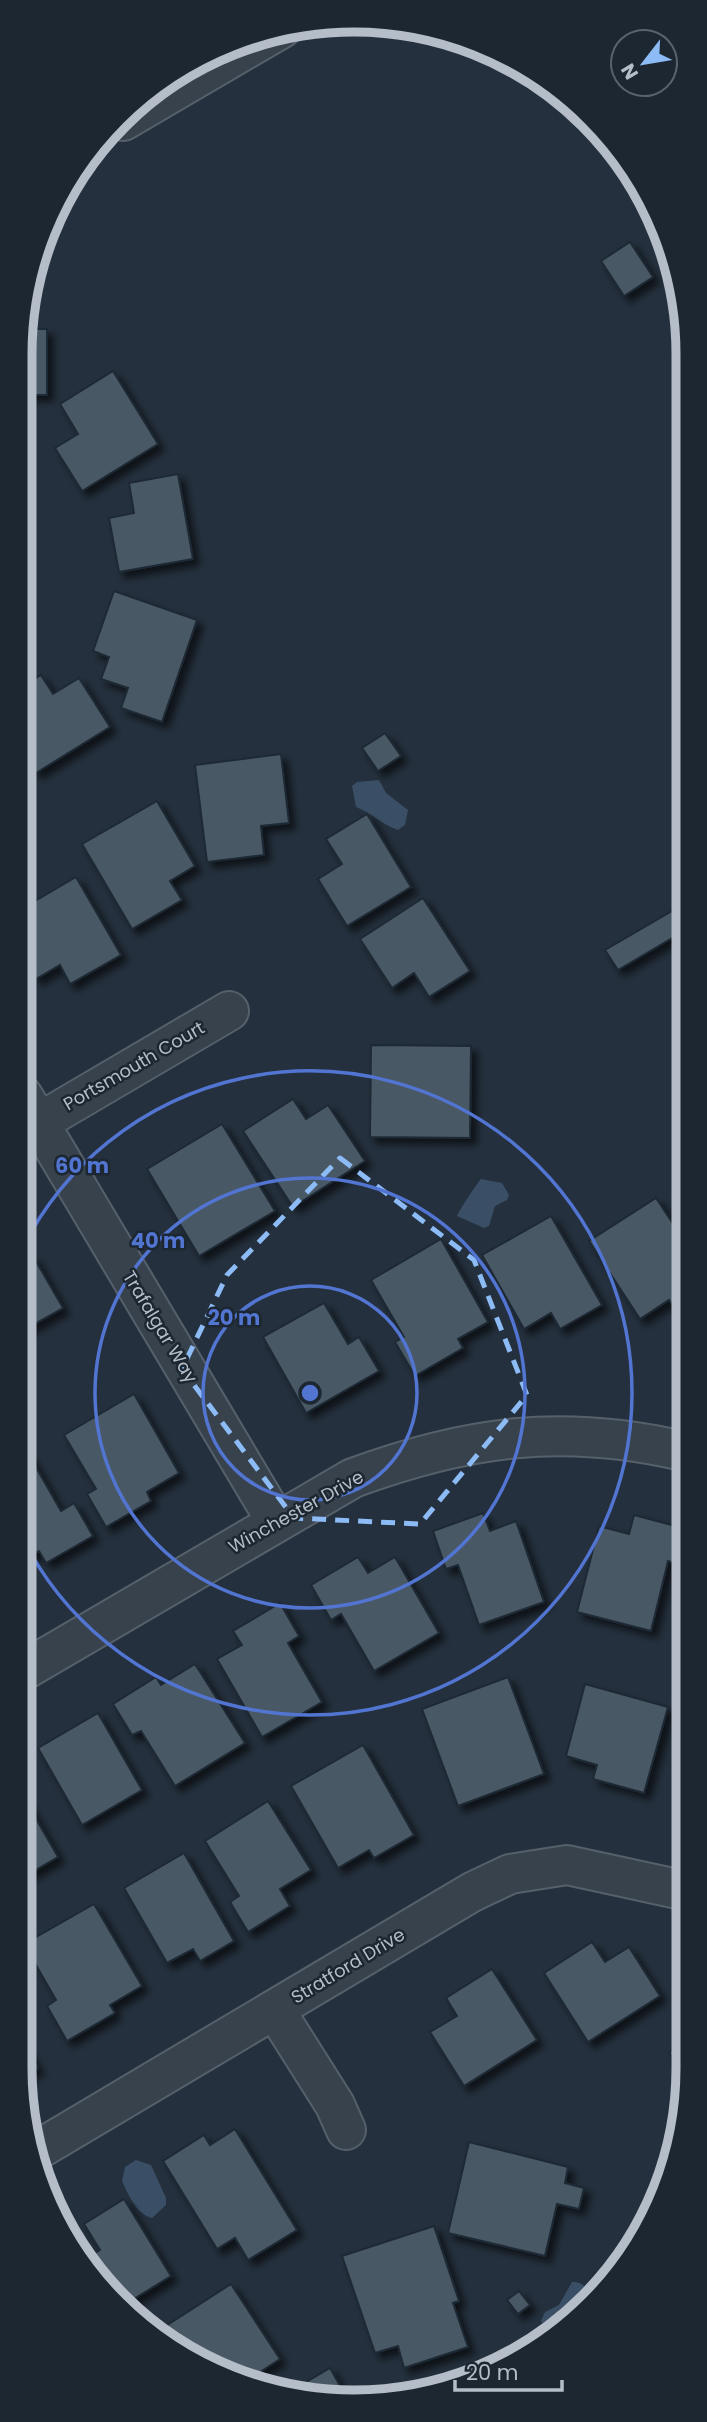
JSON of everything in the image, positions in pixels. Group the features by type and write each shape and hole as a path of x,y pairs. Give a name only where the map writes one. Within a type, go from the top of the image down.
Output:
{"street":[{"path":"143,109 240,52"},
{"name":"Portsmouth Court","path":"32,1115 229,1011"},
{"name":"Trafalgar Way","path":"32,1124 276,1521"},
{"name":"Winchester Drive","path":"32,1665 353,1478 410,1457 482,1440 566,1434 646,1443 676,1449"},
{"name":"Stratford Drive","path":"41,2148 472,1892 510,1874 567,1865 676,1889"},
{"path":"275,2010 335,2105 346,2130"}],"highlighted area":[{"path":"340,1158 474,1260 527,1395 420,1524 294,1518 182,1369 227,1275"}],"water":[{"path":"379,780 386,793 408,810 405,825 398,830 356,807 352,786 357,782"},
{"path":"481,1179 502,1183 509,1195 507,1200 495,1206 489,1226 484,1228 457,1216"},
{"path":"136,2160 151,2165 166,2198 166,2205 152,2218 137,2208 122,2181 125,2167"},
{"path":"572,2282 585,2287 587,2290 545,2327 541,2321 545,2312 559,2305"}],"building":[{"path":"630,242 653,277 624,296 601,261"},
{"path":"32,329 47,329 47,395 32,395"},
{"path":"113,371 158,444 82,491 55,448 78,434 60,404"},
{"path":"178,474 193,559 119,572 109,518 134,513 129,483"},
{"path":"114,591 197,620 162,722 121,708 128,688 101,679 109,657 93,651"},
{"path":"41,675 53,694 79,678 110,727 36,773 32,767 32,680"},
{"path":"385,733 401,756 378,771 362,748"},
{"path":"281,754 289,823 261,826 264,855 207,862 195,765"},
{"path":"157,801 195,866 170,881 182,900 132,929 82,844"},
{"path":"367,814 411,887 347,926 318,879 342,864 326,839"},
{"path":"76,877 121,955 70,984 60,965 36,979 32,972 32,903"},
{"path":"423,898 470,971 429,997 414,973 392,988 360,939"},
{"path":"676,909 676,936 618,970 605,950"},
{"path":"371,1045 471,1046 470,1138 370,1137"},
{"path":"293,1099 306,1119 328,1105 365,1161 293,1207 243,1131"},
{"path":"222,1124 275,1211 199,1256 147,1169"},
{"path":"656,1198 676,1228 676,1308 669,1300 640,1319 589,1241"},
{"path":"551,1216 602,1305 560,1329 551,1313 524,1329 482,1255"},
{"path":"441,1239 488,1322 458,1339 463,1348 415,1376 395,1342 404,1337 371,1280"},
{"path":"32,1257 63,1308 32,1325"},
{"path":"324,1303 348,1344 359,1337 379,1371 306,1413 263,1337"},
{"path":"134,1394 179,1473 147,1492 151,1501 106,1527 87,1494 96,1489 64,1435"},
{"path":"32,1460 61,1511 74,1503 93,1536 46,1563 39,1551 32,1555"},
{"path":"483,1513 490,1531 516,1521 544,1602 479,1625 458,1565 446,1569 433,1531"},
{"path":"634,1515 676,1526 676,1563 668,1561 651,1631 577,1612 599,1526 629,1534"},
{"path":"358,1557 368,1573 395,1557 439,1633 374,1671 341,1614 331,1620 311,1585"},
{"path":"280,1603 299,1636 288,1643 322,1702 262,1737 217,1659 242,1645 233,1631"},
{"path":"195,1664 245,1743 175,1786 141,1731 132,1735 113,1704 156,1677 161,1685"},
{"path":"508,1677 544,1774 458,1806 422,1709"},
{"path":"585,1684 668,1707 644,1793 593,1779 597,1765 566,1756"},
{"path":"98,1713 142,1790 82,1825 38,1748"},
{"path":"363,1745 414,1835 374,1858 369,1850 338,1868 291,1786"},
{"path":"268,1801 311,1870 280,1889 290,1906 248,1932 230,1902 239,1896 205,1841"},
{"path":"32,1812 58,1857 32,1872"},
{"path":"184,1853 234,1941 200,1961 193,1949 167,1963 124,1888"},
{"path":"94,1904 142,1986 110,2005 115,2013 67,2041 47,2006 56,2000 32,1958 32,1939"},
{"path":"592,1942 605,1962 629,1947 660,1996 588,2042 544,1973"},
{"path":"492,1969 537,2040 464,2086 430,2032 457,2016 446,1998"},
{"path":"676,2048 676,2063 669,2052"},
{"path":"32,2058 38,2068 32,2072"},
{"path":"235,2129 297,2230 248,2260 235,2238 217,2249 163,2161 204,2135 210,2145"},
{"path":"469,2142 568,2167 565,2183 584,2188 579,2209 557,2204 545,2256 448,2233"},
{"path":"124,2199 171,2276 131,2301 92,2255 100,2250 84,2224"},
{"path":"434,2226 459,2301 453,2303 468,2347 404,2368 398,2346 375,2353 342,2256"},
{"path":"231,2284 280,2359 256,2375 211,2357 163,2328"},
{"path":"519,2291 530,2305 518,2314 507,2300"},
{"path":"330,2368 342,2390 311,2388 300,2386"}]}
